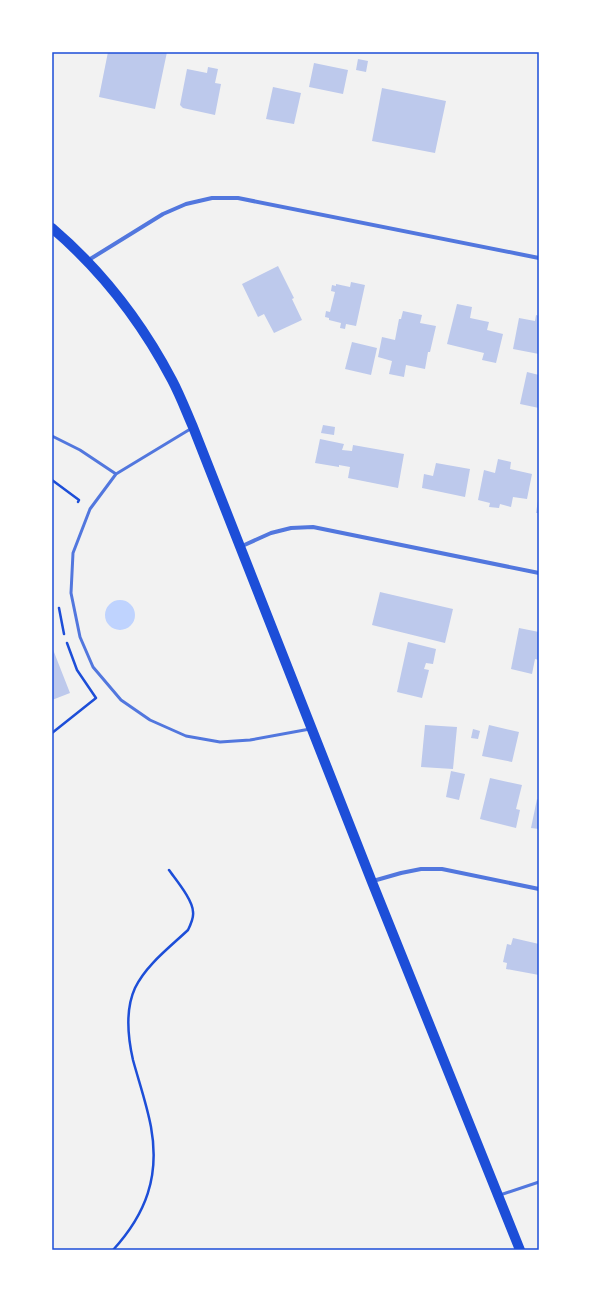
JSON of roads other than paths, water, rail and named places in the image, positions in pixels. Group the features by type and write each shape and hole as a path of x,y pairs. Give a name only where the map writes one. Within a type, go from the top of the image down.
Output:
{"main road":[{"path":"52,228 87,261 117,296 147,337 172,380 193,427 311,729 520,1250"}],"street":[{"path":"87,261 162,214 186,204 212,198 238,198 539,258"},
{"path":"240,547 271,533 291,528 313,527 539,573"},
{"path":"372,882 401,873 421,869 442,870 539,889"}],"lane":[{"path":"193,427 116,474 90,509 73,553 71,593 80,637 93,667 120,700 150,720 186,736 220,742 250,740 311,729"},
{"path":"52,436 80,450 116,474"},
{"path":"498,1196 539,1182"}],"water":[{"path":"120,600 126,601 134,609 134,621 126,629 120,630 114,629 106,621 105,615 106,609 114,601"}]}
